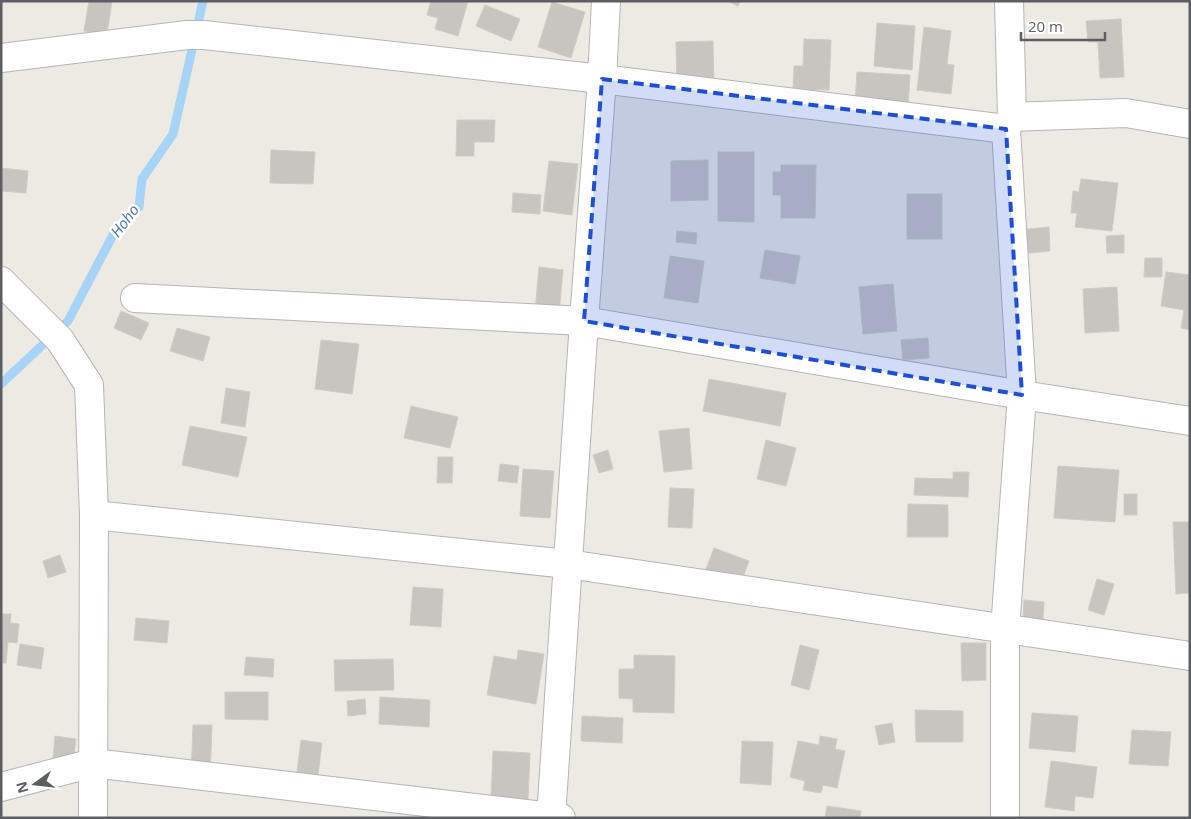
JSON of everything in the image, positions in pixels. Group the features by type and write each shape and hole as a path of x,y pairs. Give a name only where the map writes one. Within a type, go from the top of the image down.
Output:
{"street":[{"path":"1,787 93,763 555,817 568,564 606,1"},
{"path":"1005,818 1005,630 1022,395 1009,123 1009,1"},
{"path":"1,58 195,35 1009,123 1126,113 1190,124"},
{"path":"1,281 53,333 89,385 94,515 93,818"},
{"path":"135,298 584,321 1022,395 1190,421"},
{"path":"94,515 568,564 1190,656"}],"highlighted area":[{"path":"602,79 1006,129 1022,395 584,321"}],"building":[{"path":"89,1 112,1 107,34 84,31"},
{"path":"431,1 468,1 458,36 435,29 438,18 427,15"},
{"path":"727,1 740,1 738,6"},
{"path":"552,2 585,12 571,58 538,47"},
{"path":"485,5 520,19 511,41 476,26"},
{"path":"1121,19 1124,77 1100,78 1098,42 1088,42 1086,21"},
{"path":"877,23 915,26 912,70 874,66"},
{"path":"924,27 951,31 947,64 954,65 951,94 917,90"},
{"path":"804,39 831,40 829,90 793,89 794,66 803,66"},
{"path":"713,41 714,90 677,90 676,42"},
{"path":"857,72 910,75 908,108 855,104"},
{"path":"457,120 495,120 494,142 474,142 474,156 456,156"},
{"path":"271,150 315,152 313,184 270,183"},
{"path":"718,152 754,152 754,222 718,221"},
{"path":"708,160 708,200 671,201 671,161"},
{"path":"549,161 578,164 572,215 543,211"},
{"path":"781,165 816,165 815,218 781,218 781,195 773,195 773,172 781,172"},
{"path":"1,168 28,171 26,193 1,191"},
{"path":"1081,179 1118,183 1112,231 1075,227 1077,213 1071,213 1073,191 1079,192"},
{"path":"513,193 541,195 540,214 512,212"},
{"path":"907,194 942,194 942,239 907,239"},
{"path":"1049,227 1050,251 1020,254 1018,230"},
{"path":"677,231 697,233 696,244 676,242"},
{"path":"1124,235 1124,253 1107,253 1106,236"},
{"path":"765,250 800,256 795,284 760,278"},
{"path":"670,256 704,261 698,303 664,298"},
{"path":"1145,258 1162,258 1162,277 1144,277"},
{"path":"539,267 563,270 559,314 535,312"},
{"path":"1166,272 1190,275 1190,330 1181,328 1184,310 1161,306"},
{"path":"893,284 897,331 863,334 859,287"},
{"path":"1117,287 1119,331 1085,333 1083,289"},
{"path":"121,311 149,323 141,340 114,328"},
{"path":"177,328 210,337 203,361 170,351"},
{"path":"928,338 929,358 903,360 901,340"},
{"path":"321,340 359,344 352,394 315,389"},
{"path":"709,379 786,393 780,426 703,411"},
{"path":"226,388 250,392 245,427 221,423"},
{"path":"411,406 458,417 450,448 404,438"},
{"path":"190,426 247,437 238,477 182,465"},
{"path":"689,428 692,469 664,472 659,431"},
{"path":"766,440 796,448 786,486 757,479"},
{"path":"608,450 613,469 599,473 593,455"},
{"path":"438,457 453,457 452,483 437,483"},
{"path":"500,464 519,466 517,483 498,481"},
{"path":"1058,466 1119,470 1115,522 1054,518"},
{"path":"523,469 554,471 550,518 520,516"},
{"path":"953,472 969,472 968,497 914,495 915,478 953,479"},
{"path":"670,488 694,489 692,528 668,527"},
{"path":"1124,494 1137,494 1137,515 1124,515"},
{"path":"908,504 948,505 948,537 907,537"},
{"path":"1173,522 1190,522 1190,593 1176,594"},
{"path":"714,548 749,561 740,585 705,572"},
{"path":"60,555 66,572 48,578 43,561"},
{"path":"1097,579 1114,584 1104,615 1088,610"},
{"path":"413,587 443,589 441,627 410,625"},
{"path":"1024,600 1044,602 1043,620 1023,619"},
{"path":"1,614 11,614 10,623 19,624 17,643 8,642 6,663 1,663"},
{"path":"136,618 169,621 167,643 134,640"},
{"path":"961,643 986,643 986,680 962,681"},
{"path":"20,644 44,648 41,669 17,665"},
{"path":"800,645 819,650 809,690 791,685"},
{"path":"518,650 544,654 536,704 487,695 494,656 517,660"},
{"path":"634,655 675,656 674,713 633,712 633,699 619,698 619,669 634,669"},
{"path":"246,657 274,659 273,677 244,675"},
{"path":"393,659 394,690 335,691 334,660"},
{"path":"225,692 268,692 268,720 225,719"},
{"path":"380,697 430,700 429,727 379,724"},
{"path":"365,699 366,714 348,716 347,701"},
{"path":"915,710 963,711 963,742 916,742"},
{"path":"1032,713 1078,716 1075,752 1029,748"},
{"path":"582,716 623,718 622,743 581,741"},
{"path":"892,723 895,742 879,745 875,726"},
{"path":"193,725 212,725 210,779 191,778"},
{"path":"1132,730 1171,732 1168,766 1129,764"},
{"path":"55,736 76,739 72,770 52,767"},
{"path":"820,736 837,739 835,749 845,751 837,788 823,785 821,793 803,790 805,781 790,777 798,741 819,745"},
{"path":"301,740 322,743 317,783 296,780"},
{"path":"742,741 773,742 771,785 740,783"},
{"path":"493,751 530,753 528,800 491,798"},
{"path":"1051,761 1097,767 1093,798 1075,796 1074,811 1045,807"},
{"path":"827,806 861,811 860,818 825,818"}],"waterway":[{"name":"Hoho","path":"1,384 68,321 115,231 139,207 142,179 173,134 203,1"}]}
